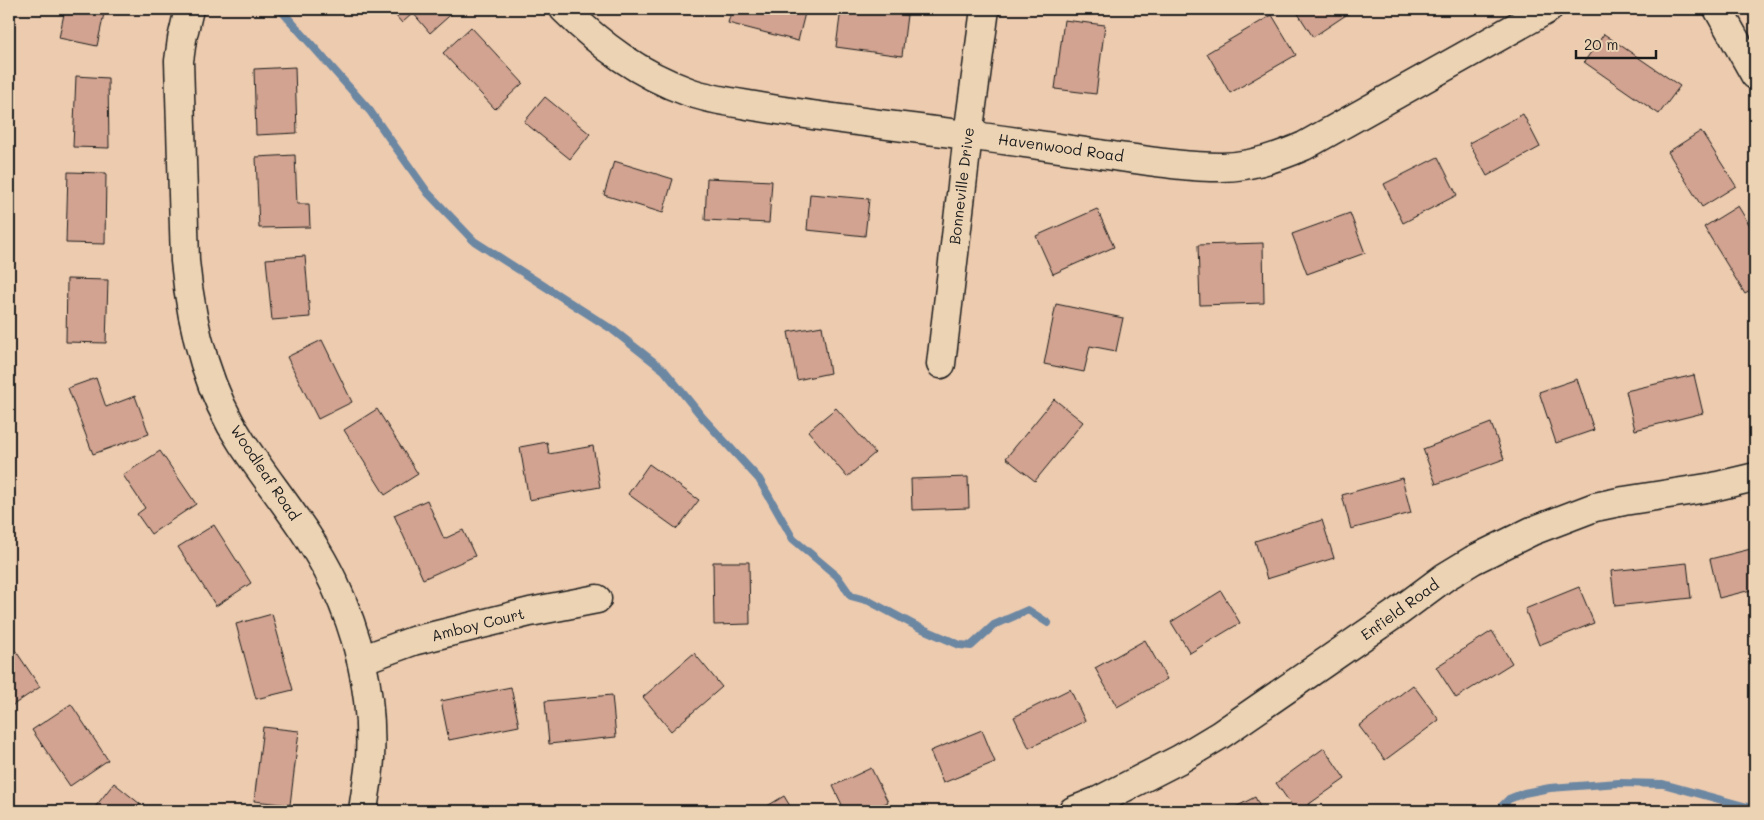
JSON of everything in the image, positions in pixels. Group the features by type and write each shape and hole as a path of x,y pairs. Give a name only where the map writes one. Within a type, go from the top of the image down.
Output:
{"street":[{"name":"Woodleaf Road","path":"188,9 179,61 185,261 198,342 216,394 241,442 302,527 334,583 354,634 366,685 370,736 370,761 363,811"},
{"name":"Havenwood Road","path":"564,9 588,33 626,61 646,73 690,92 712,98 798,113 1181,165 1223,167 1284,154 1304,146 1548,9"},
{"name":"Bonneville Drive","path":"941,364 985,9"},
{"path":"1718,9 1755,75"},
{"name":"Enfield Road","path":"1073,811 1098,801 1172,763 1220,735 1445,578 1473,560 1532,530 1595,508 1624,501 1713,487 1755,477"},
{"name":"Amboy Court","path":"361,660 414,641 530,612 596,599"}],"building":[{"path":"65,9 105,9 97,46 59,38"},
{"path":"390,9 457,9 430,33 413,13 402,23"},
{"path":"732,9 806,9 798,41 728,23"},
{"path":"841,9 859,9 907,15 902,56 836,47"},
{"path":"1295,9 1355,9 1313,37"},
{"path":"1272,15 1296,55 1230,93 1207,53"},
{"path":"1064,20 1105,25 1096,94 1055,89"},
{"path":"471,27 523,83 495,109 443,53"},
{"path":"1604,34 1680,86 1659,114 1584,62"},
{"path":"295,67 297,133 256,135 254,69"},
{"path":"76,76 108,78 109,148 73,147"},
{"path":"545,97 590,134 570,159 524,122"},
{"path":"1523,114 1540,147 1487,176 1469,143"},
{"path":"1701,131 1736,186 1702,207 1668,152"},
{"path":"295,155 297,204 309,204 310,227 259,228 256,157"},
{"path":"1438,157 1457,195 1403,223 1384,184"},
{"path":"614,161 673,179 663,213 604,195"},
{"path":"68,172 106,173 105,244 66,243"},
{"path":"707,178 772,181 769,223 705,220"},
{"path":"810,194 869,199 865,236 807,230"},
{"path":"1738,206 1755,234 1755,288 1745,294 1704,227"},
{"path":"1097,209 1114,247 1053,274 1036,236"},
{"path":"1350,213 1365,253 1307,274 1292,234"},
{"path":"1263,243 1264,303 1200,305 1198,245"},
{"path":"305,256 310,317 272,320 266,259"},
{"path":"67,279 108,280 106,343 66,342"},
{"path":"1056,304 1123,318 1116,351 1090,346 1084,372 1044,364"},
{"path":"822,326 830,373 797,380 788,332"},
{"path":"322,340 352,402 318,419 287,357"},
{"path":"1694,375 1703,413 1635,430 1626,391"},
{"path":"96,378 106,407 135,396 149,434 93,454 68,388"},
{"path":"1577,379 1594,430 1556,443 1539,392"},
{"path":"1054,399 1083,422 1035,481 1006,458"},
{"path":"836,408 875,453 847,477 808,431"},
{"path":"377,409 418,474 385,495 344,430"},
{"path":"1491,423 1504,459 1436,484 1423,449"},
{"path":"547,442 549,454 593,446 600,487 529,500 520,447"},
{"path":"160,451 196,504 151,534 137,514 145,508 123,475"},
{"path":"649,464 699,500 677,529 628,494"},
{"path":"968,477 969,508 912,510 911,479"},
{"path":"1402,478 1411,513 1351,529 1342,495"},
{"path":"427,500 444,539 463,530 475,556 423,579 394,515"},
{"path":"1322,520 1334,558 1267,579 1255,541"},
{"path":"214,525 251,583 216,606 178,547"},
{"path":"1755,548 1755,589 1719,598 1710,559"},
{"path":"713,562 749,562 750,624 714,625"},
{"path":"1687,563 1691,598 1615,606 1611,571"},
{"path":"1579,587 1594,623 1539,645 1525,609"},
{"path":"1221,591 1240,623 1190,653 1171,622"},
{"path":"272,614 293,690 256,699 236,624"},
{"path":"1492,631 1512,663 1456,698 1436,667"},
{"path":"1145,640 1167,679 1117,707 1095,668"},
{"path":"9,641 40,687 10,707 9,706"},
{"path":"694,653 722,687 671,731 643,697"},
{"path":"1413,685 1439,720 1385,760 1359,726"},
{"path":"511,687 519,726 449,740 441,701"},
{"path":"1070,689 1085,721 1029,748 1014,717"},
{"path":"612,695 616,737 549,744 545,701"},
{"path":"71,704 108,760 70,786 32,730"},
{"path":"263,727 299,731 290,805 254,801"},
{"path":"982,730 995,762 943,783 930,751"},
{"path":"1324,748 1345,779 1299,811 1296,811 1276,783"},
{"path":"871,768 888,802 869,811 845,811 833,786"},
{"path":"114,783 140,804 134,811 92,811"},
{"path":"784,796 793,811 759,811"},
{"path":"1255,797 1262,811 1228,811"}],"waterway":[{"path":"280,9 370,111 428,193 474,241 613,330 664,370 703,418 759,479 793,539 837,576 851,596 869,601 916,626 960,645 971,646 994,625 1028,610 1048,623"},
{"path":"1497,811 1509,799 1524,793 1550,788 1619,783 1663,784 1755,809"}]}
